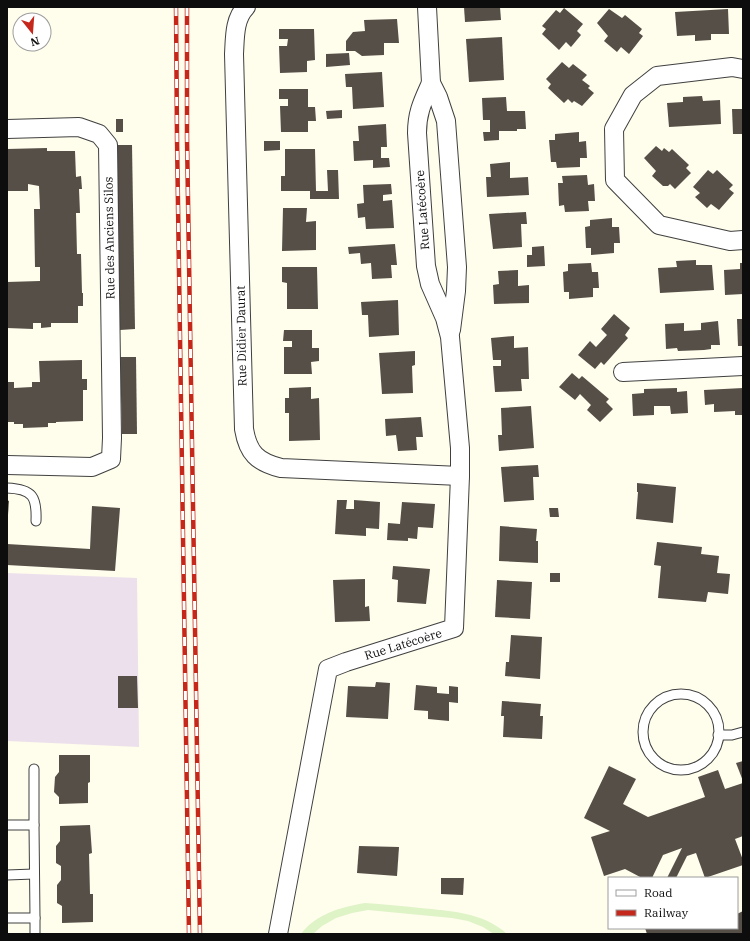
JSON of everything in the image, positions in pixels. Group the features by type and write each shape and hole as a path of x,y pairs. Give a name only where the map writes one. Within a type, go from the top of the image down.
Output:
{"street":[{"name":"Rue Didier Daurat","path":"246,7 239,18 236,27 234,54 244,429 248,446 252,454 260,461 280,468 460,476"},
{"name":"Rue Latécoère","path":"428,7 431,83 444,112 447,128 456,267 456,291 450,337"},
{"path":"743,69 732,67 657,76 633,95 614,129 615,180 659,225 730,241 743,240"},
{"name":"Rue Latécoère","path":"278,934 328,669 454,628 460,448 450,337 445,318 430,284 426,266 417,120 422,103 431,83"},
{"name":"Rue des Anciens Silos","path":"7,129 79,127 99,134 108,145 112,438 111,459 92,467 7,465"},
{"path":"623,372 743,366"}],"lane":[{"path":"7,488 20,488 29,493 34,500 36,507 36,521"},
{"path":"674,695 684,695 702,701 709,708 715,716 718,726 718,735 712,754 705,761 697,766 677,770 663,766 652,757 646,748 643,739 643,729 649,711 656,703 664,698 674,695"},
{"path":"718,735 732,735 743,732"},
{"path":"34,769 35,934"},
{"path":"7,825 34,825"},
{"path":"7,874 34,874"},
{"path":"7,918 35,918"}],"shaded area":[{"path":"7,573 137,578 139,747 7,741"}],"green space":[{"path":"365,903 443,910 466,914 488,921 507,934 494,934 483,927 468,921 452,918 368,910 336,918 322,926 313,934 301,934 314,921 330,912"}],"building":[{"path":"464,7 500,7 501,20 465,22"},
{"path":"564,8 583,24 577,31 581,35 571,47 566,42 559,50 542,34 546,29 542,26 556,10 560,13"},
{"path":"609,9 622,18 625,15 642,29 639,33 643,36 629,54 621,47 617,52 604,41 608,36 597,23"},
{"path":"728,9 729,34 711,34 711,40 695,41 695,35 677,36 675,12"},
{"path":"397,19 399,43 384,43 384,55 362,56 355,51 346,51 346,41 353,32 365,31 364,20"},
{"path":"279,29 314,29 315,60 307,61 307,72 280,73 279,46 287,46 288,39 279,39"},
{"path":"502,37 504,80 469,82 466,39"},
{"path":"349,53 350,65 326,67 326,54"},
{"path":"562,62 569,68 573,64 587,75 582,80 590,86 588,88 594,93 582,106 574,101 572,103 568,99 564,103 548,88 551,84 546,79"},
{"path":"382,72 384,107 353,109 352,87 346,87 345,74"},
{"path":"279,89 308,89 308,107 315,107 316,121 308,121 308,132 281,132 280,106 288,106 288,99 279,99"},
{"path":"702,96 703,101 720,100 721,124 669,127 667,103 683,102 683,97"},
{"path":"506,97 507,111 525,111 526,129 517,129 517,131 499,131 499,140 484,141 483,132 490,132 490,120 483,120 482,98"},
{"path":"732,109 743,109 743,134 733,134"},
{"path":"342,110 342,118 327,119 326,111"},
{"path":"116,119 123,119 123,132 116,132"},
{"path":"386,124 387,147 381,147 381,158 389,158 390,167 373,168 373,160 354,161 353,141 359,141 358,126"},
{"path":"579,132 579,142 586,141 587,158 580,158 580,167 557,168 556,162 551,162 549,140 555,140 555,134"},
{"path":"264,141 280,141 280,150 264,151"},
{"path":"117,145 132,145 135,329 120,330"},
{"path":"656,146 662,151 664,148 669,152 672,149 689,165 686,168 691,173 675,189 670,184 668,186 663,186 652,176 656,171 644,158"},
{"path":"47,148 47,151 75,151 76,177 81,176 82,189 79,189 80,213 76,213 77,254 81,254 83,306 78,306 78,323 51,323 51,327 41,328 41,323 33,323 33,329 7,328 7,282 40,281 40,267 35,267 34,209 40,209 39,186 28,184 28,191 7,191 7,149"},
{"path":"285,149 315,149 316,191 328,191 327,170 338,170 339,199 310,199 310,191 281,191 281,176 285,176"},
{"path":"510,162 510,178 528,177 529,195 487,197 486,177 491,177 490,164"},
{"path":"708,170 713,174 717,170 733,185 729,189 734,193 719,210 711,204 707,208 695,197 700,193 693,187"},
{"path":"587,175 588,185 594,184 595,201 588,201 589,211 565,212 564,205 559,206 558,183 563,183 562,176"},
{"path":"391,184 392,194 383,195 383,201 392,200 394,228 366,229 365,217 358,218 357,204 364,203 363,185"},
{"path":"283,208 307,208 306,222 316,221 316,250 282,251"},
{"path":"526,212 527,224 521,224 522,247 493,249 489,214"},
{"path":"612,218 612,227 619,227 620,243 614,243 614,253 591,255 591,248 586,248 585,227 590,226 590,220"},
{"path":"395,244 397,265 391,265 392,278 372,279 371,263 361,264 360,253 349,254 348,247"},
{"path":"544,246 545,266 527,267 527,255 532,255 532,247"},
{"path":"696,260 696,265 712,265 714,290 660,293 658,268 677,267 676,261"},
{"path":"591,263 592,272 598,272 599,288 593,288 593,297 569,299 569,292 564,292 563,272 568,271 568,264"},
{"path":"740,263 743,263 743,294 725,295 724,270 740,269"},
{"path":"282,267 317,267 318,309 287,309 287,283 282,282"},
{"path":"518,270 518,286 529,285 529,303 494,304 493,285 499,284 498,271"},
{"path":"398,300 399,335 369,337 368,315 362,315 361,302"},
{"path":"614,314 630,328 625,335 628,338 604,365 601,362 595,369 578,355 590,341 596,347 607,335 601,329"},
{"path":"737,319 743,319 743,346 738,346"},
{"path":"718,321 720,345 711,345 711,349 704,350 678,351 677,348 666,349 665,324 684,323 684,331 701,330 701,323"},
{"path":"284,330 312,330 312,348 319,348 319,361 311,362 312,374 284,374 284,347 292,347 292,341 283,341"},
{"path":"514,336 514,348 528,347 529,379 521,379 522,391 495,392 493,366 501,366 501,360 493,360 491,338"},
{"path":"415,351 415,365 412,366 413,393 382,394 379,353"},
{"path":"120,357 136,357 137,434 122,434"},
{"path":"82,360 82,379 87,379 87,390 83,390 83,421 56,422 48,423 48,427 23,428 23,424 7,422 7,382 14,382 14,388 32,387 32,382 40,382 39,361"},
{"path":"572,373 579,379 582,376 609,399 606,402 613,409 600,422 587,410 591,405 580,394 575,400 559,387"},
{"path":"311,387 311,399 319,398 320,440 289,441 289,413 285,413 285,398 289,398 289,388"},
{"path":"677,388 677,392 687,391 688,413 671,414 670,406 654,406 654,415 633,416 632,394 644,393 644,389"},
{"path":"743,388 743,415 735,415 735,411 714,412 714,404 705,405 704,390"},
{"path":"531,406 534,448 499,451 498,435 502,435 501,408"},
{"path":"421,417 423,437 416,437 417,450 398,451 396,435 386,436 385,419"},
{"path":"538,465 539,477 533,477 534,500 504,502 501,467"},
{"path":"637,483 676,487 673,523 636,519 638,492"},
{"path":"7,500 9,501 8,515 7,515"},
{"path":"337,500 347,500 346,509 354,509 354,500 380,502 379,529 366,528 366,536 335,534"},
{"path":"402,502 435,504 433,528 418,527 417,539 408,538 408,541 387,540 388,523 400,524"},
{"path":"92,506 120,508 115,571 7,565 7,544 90,549"},
{"path":"549,508 558,508 559,517 550,517"},
{"path":"500,526 537,529 536,541 538,541 538,563 499,561"},
{"path":"657,542 702,547 701,554 719,556 717,573 730,574 728,594 708,592 706,602 658,598 661,566 654,565"},
{"path":"393,566 430,569 426,604 397,602 398,580 392,579"},
{"path":"550,573 560,573 560,582 550,582"},
{"path":"365,579 365,607 369,606 370,621 335,622 333,580"},
{"path":"497,580 532,582 530,619 495,617"},
{"path":"511,635 542,637 540,679 505,676 506,662 509,662"},
{"path":"118,676 137,676 138,708 118,708"},
{"path":"376,682 390,683 388,719 346,717 348,686 375,687"},
{"path":"416,685 437,687 437,693 449,694 449,686 458,687 458,703 449,702 449,721 428,719 428,711 414,710"},
{"path":"502,701 541,704 540,716 543,716 542,739 503,737 504,716 501,716"},
{"path":"59,755 90,755 88,803 59,804 59,797 54,792 55,777 59,772"},
{"path":"743,761 743,781 736,763"},
{"path":"609,766 636,779 623,804 648,817 705,797 698,777 718,770 725,789 743,783 743,836 735,839 743,860 743,865 705,877 696,853 687,856 676,877 668,877 682,848 663,855 652,877 640,877 625,869 604,876 591,837 610,831 584,818"},
{"path":"90,825 92,853 89,854 90,894 93,894 93,922 62,923 62,906 57,903 57,885 61,880 61,866 56,863 56,846 60,841 60,826"},
{"path":"359,846 399,847 397,876 357,873"},
{"path":"441,878 464,878 463,895 441,894"},
{"path":"743,911 743,934 647,934 645,929 738,929 738,914"}],"railway":[{"path":"176,7 189,934"},
{"path":"187,7 187,138 200,934"}]}
